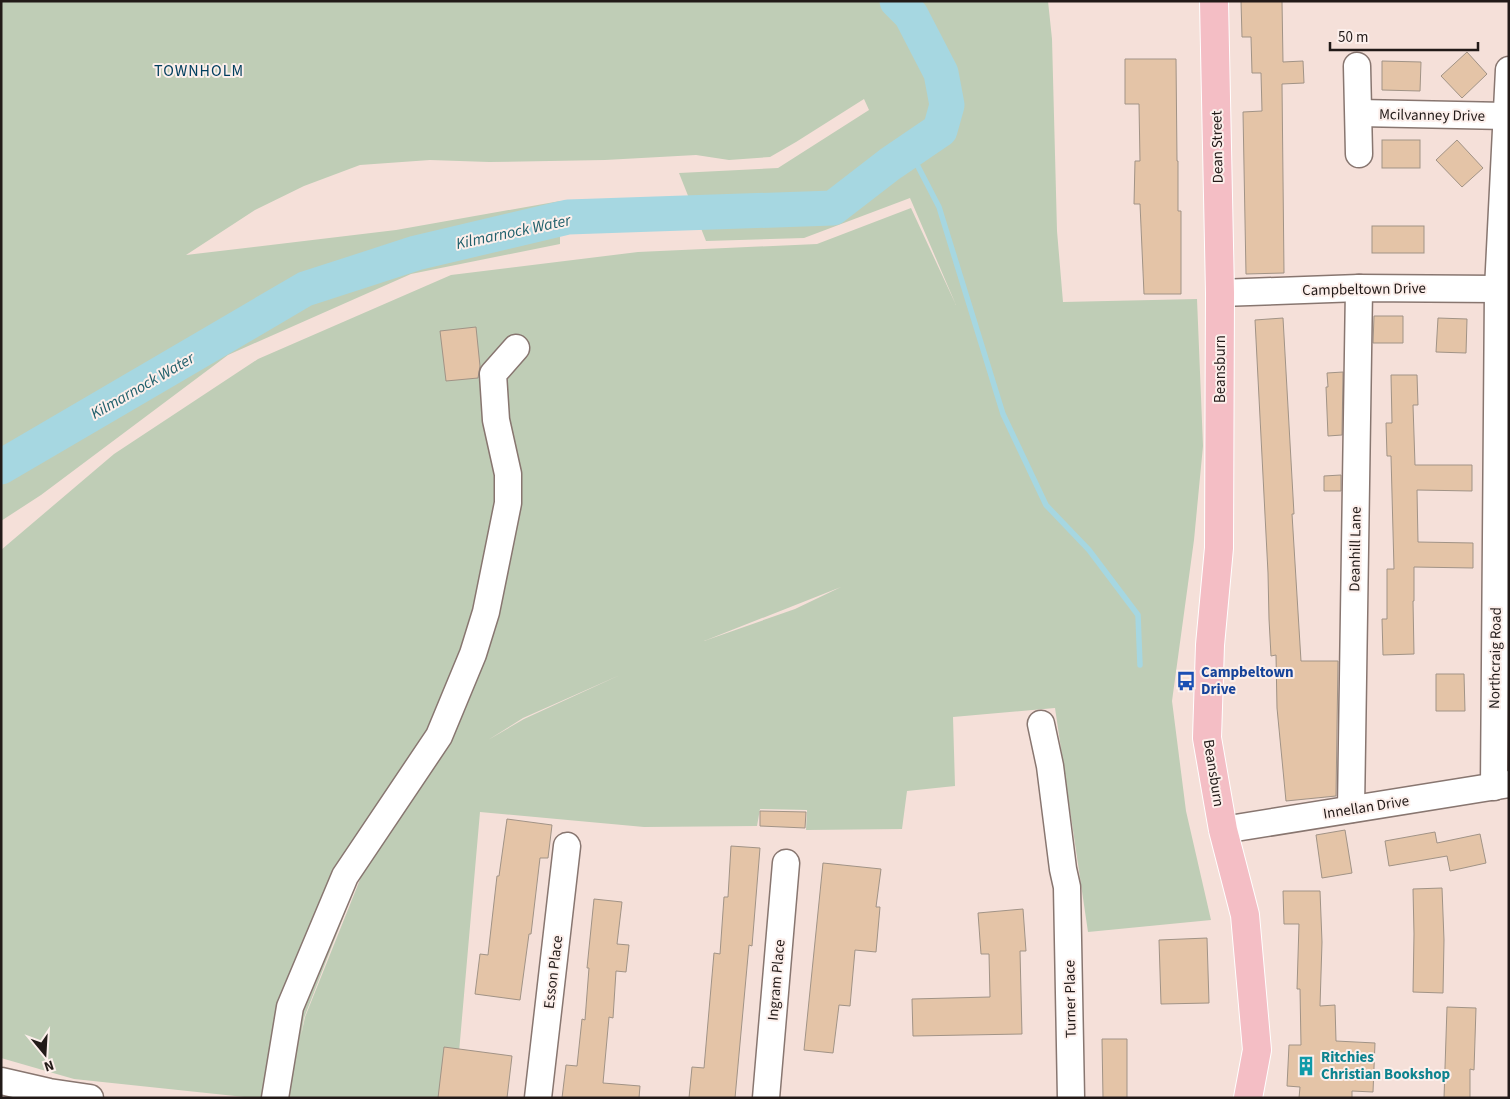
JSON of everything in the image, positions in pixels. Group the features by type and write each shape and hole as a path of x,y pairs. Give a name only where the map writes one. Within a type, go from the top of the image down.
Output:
{"main road":[{"name":"Dean Street","path":"1214,1 1220,293"},
{"name":"Beansburn","path":"1220,293 1219,553 1210,645 1207,738 1223,830 1245,915 1257,1050 1248,1098"}],"street":[{"name":"Mcilvanney Drive","path":"1358,66 1359,154"},
{"name":"Mcilvanney Drive","path":"1503,288 1506,116 1509,70"},
{"name":"Mcilvanney Drive","path":"1358,113 1506,116"},
{"name":"Campbeltown Drive","path":"1220,293 1359,288 1503,288"},
{"name":"Deanhill Lane","path":"1351,809 1359,288"},
{"name":"Northcraig Road","path":"1501,785 1487,640 1503,466 1487,399 1503,288"},
{"path":"274,1098 290,1007 345,876 439,736 473,654 486,612 508,503 508,474 496,420 494,374 516,348"},
{"name":"Turner Place","path":"1041,724 1050,766 1068,900 1071,1098"},
{"name":"Innellan Drive","path":"1223,830 1501,785"},
{"name":"Esson Place","path":"538,1098 567,846"},
{"name":"Ingram Place","path":"766,1098 786,863"},
{"path":"1,1081 48,1092 90,1098"}],"green space":[{"path":"1,1 1048,1 1052,39 1057,231 1063,302 1197,299 1203,446 1194,540 1172,701 1186,811 1211,920 1088,932 1055,708 953,717 955,786 907,791 902,829 806,830 807,810 760,809 757,826 644,827 480,812 455,1098 254,1098 74,1079 1,1058 1,550 114,454 258,359 451,275 638,252 817,244 911,208 956,305 910,198 804,238 706,241 679,173 778,168 869,110 864,99 770,157 729,160 696,155 605,160 489,162 430,160 360,165 304,186 255,210 186,255 396,230 560,201 560,244 411,274 228,355 41,495 1,521","holes":["841,587 795,609 704,641","620,675 524,719 488,740 523,718","371,846 373,847 305,1017 301,1036 304,1018"]}],"building":[{"path":"1241,1 1282,1 1283,62 1303,61 1304,83 1282,84 1284,273 1246,274 1243,112 1262,111 1261,73 1252,73 1251,37 1242,37"},
{"path":"1467,52 1487,74 1462,98 1441,76"},
{"path":"1125,59 1176,59 1178,211 1181,211 1181,294 1144,294 1140,204 1134,204 1135,161 1140,161 1139,104 1125,104"},
{"path":"1382,61 1421,62 1420,91 1382,90"},
{"path":"1382,140 1420,140 1420,168 1382,168"},
{"path":"1457,140 1483,168 1462,187 1436,160"},
{"path":"1372,226 1424,226 1424,253 1372,253"},
{"path":"1374,316 1403,316 1403,343 1373,343"},
{"path":"1283,318 1301,661 1338,661 1336,796 1286,801 1277,708 1276,655 1271,656 1255,320"},
{"path":"1438,318 1467,319 1466,353 1436,352"},
{"path":"476,327 480,366 478,378 446,381 440,331"},
{"path":"1343,372 1342,435 1328,436 1327,373"},
{"path":"1391,375 1417,375 1418,405 1413,405 1415,465 1472,465 1472,491 1417,490 1418,542 1473,543 1473,568 1414,567 1414,654 1383,655 1382,619 1387,619 1387,569 1394,569 1391,456 1387,456 1386,423 1392,423"},
{"path":"1341,475 1341,491 1324,491 1324,476"},
{"path":"1436,674 1464,674 1465,711 1436,711"},
{"path":"760,811 806,812 805,828 760,826"},
{"path":"507,819 552,825 548,858 540,858 531,934 529,934 520,1000 475,994 480,954 488,955 497,876 499,876"},
{"path":"1345,830 1352,873 1322,878 1316,835"},
{"path":"1435,832 1437,843 1480,834 1486,863 1450,871 1447,856 1389,866 1385,841"},
{"path":"731,846 760,848 752,946 749,945 735,1098 689,1098 692,1067 704,1068 714,953 720,954 724,897 728,897"},
{"path":"823,863 881,869 876,907 880,907 876,952 855,950 850,1006 839,1005 833,1053 804,1050"},
{"path":"1442,888 1444,940 1443,993 1413,992 1413,889"},
{"path":"1283,891 1320,891 1322,942 1320,1006 1335,1005 1336,1041 1375,1043 1373,1092 1352,1091 1352,1098 1299,1098 1300,1087 1287,1086 1289,1045 1301,1045 1300,989 1297,989 1299,924 1284,924"},
{"path":"594,899 622,902 617,944 629,945 626,972 616,971 613,1018 609,1017 603,1083 640,1086 639,1098 562,1098 566,1065 577,1066 582,1019 585,1020 589,968 587,968"},
{"path":"1023,909 1026,951 1020,951 1022,1034 913,1036 912,999 990,997 989,954 981,954 978,913"},
{"path":"1207,938 1209,1003 1161,1004 1159,940"},
{"path":"1447,1007 1476,1008 1474,1070 1470,1069 1470,1098 1444,1098"},
{"path":"1102,1039 1127,1039 1127,1098 1103,1098"},
{"path":"444,1047 512,1056 507,1098 438,1098"}],"waterway":[{"name":"Kilmarnock Water","path":"1,467 305,289 416,253 568,217 833,208 890,164 940,130 947,105 941,73 911,15 897,1"},
{"path":"910,151 939,207 1003,414 1046,505 1089,550 1138,615 1140,665"}],"place":[{"name":"Campbeltown Drive","path":"1186,681"},
{"name":"Ritchies Christian Bookshop","path":"1306,1066"}],"district":[{"name":"TOWNHOLM","path":"199,70"}]}
